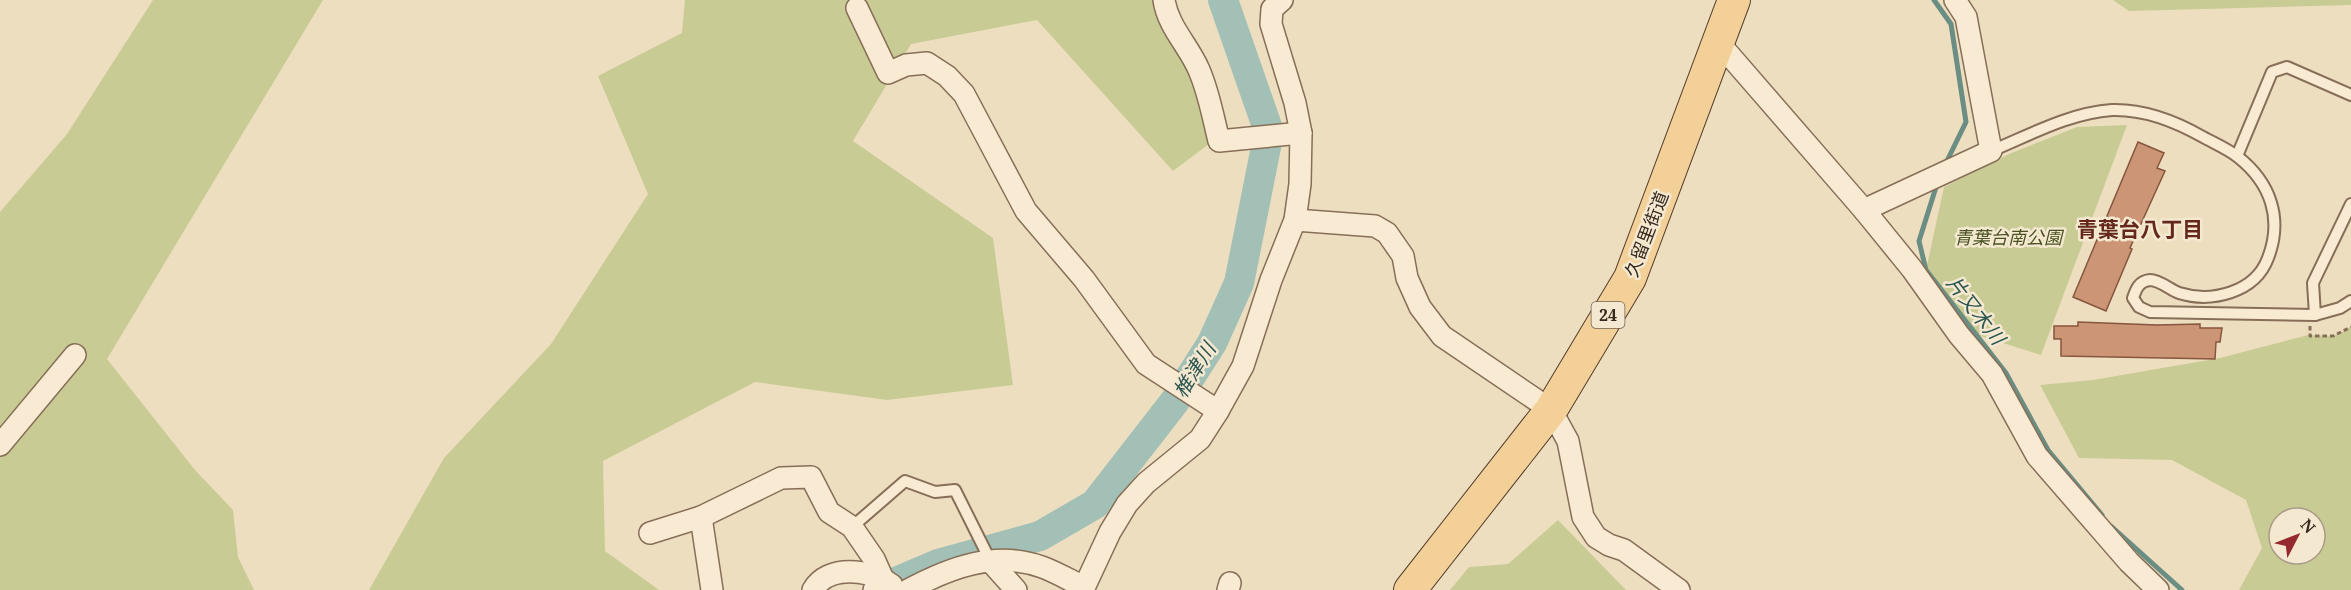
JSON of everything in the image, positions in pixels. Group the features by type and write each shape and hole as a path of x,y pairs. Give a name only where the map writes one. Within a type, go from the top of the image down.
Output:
{"main road":[{"name":"久留里街道","path":"1410,590 1551,410 1630,278 1734,0"}],"street":[{"path":"1164,0 1178,35 1198,67 1219,141 1301,133"},
{"path":"908,590 941,573 973,564 1012,560 1042,567 1084,589 1110,532 1126,504 1146,483 1200,439 1218,411 1243,366 1271,280 1294,220 1300,184 1301,133 1295,103 1271,24 1272,9 1282,0"},
{"path":"1864,210 1991,151 1966,17 1955,0"},
{"path":"857,8 888,73 906,64 927,63 947,76 964,94 1026,211 1084,279 1146,364 1218,411"},
{"path":"1719,43 1864,210 1912,269 1959,335 1992,374 2037,456 2122,554 2158,590"},
{"path":"1294,220 1375,226 1387,233 1404,256 1407,278 1420,307 1443,336 1551,410 1568,441 1575,486 1583,516 1596,537 1624,550 1679,590"},
{"path":"0,445 75,355"},
{"path":"650,533 701,517 781,478 811,477 830,512 852,526 874,559 885,586"},
{"path":"701,517 712,590"},
{"path":"991,562 1016,590"},
{"path":"813,590 819,580 830,573 846,571 885,586"}],"lane":[{"path":"2237,156 2272,72 2287,67 2351,95"},
{"path":"1991,151 2076,115 2113,110 2151,114 2175,122 2237,156 2259,176 2271,197 2274,219 2272,239 2268,259 2258,276 2228,294 2209,298 2177,292 2152,280 2143,282 2136,288 2133,298 2139,307 2150,312 2312,314 2340,308 2351,301"},
{"path":"2312,314 2313,283 2351,204"},
{"path":"852,526 905,481 935,492 955,490 991,562"}],"path":[{"path":"2312,314 2310,336 2333,336 2351,327"}],"green space":[{"path":"153,0 323,0 107,359 195,470 233,510 238,557 254,590 0,590 0,212 67,134"},
{"path":"685,0 1158,0 1197,78 1209,144 1173,171 1037,20 911,44 853,141 993,238 1013,385 887,400 755,382 603,461 605,551 659,590 369,590 444,458 551,344 648,194 598,76 682,33"},
{"path":"2113,0 2351,0 2351,5 2129,11"},
{"name":"青葉台南公園","path":"2127,125 2041,355 1974,334 1926,270 1944,187 2009,154 2077,127"},
{"path":"2351,327 2351,590 2239,590 2262,548 2246,500 2172,460 2079,458 2040,385 2093,380 2220,358 2308,335 2333,336"},
{"path":"1558,520 1626,590 1450,590 1469,567 1508,564"}],"building":[{"path":"2138,142 2164,153 2157,168 2165,171 2130,248 2132,249 2106,311 2073,297"},
{"path":"2078,322 2200,324 2200,328 2222,328 2220,342 2216,342 2215,359 2061,356 2061,339 2054,339 2054,326 2078,326"}],"waterway":[{"name":"椎津川","path":"890,590 898,581 938,564 1040,536 1095,504 1175,401 1212,343 1239,283 1269,132 1223,0"},
{"name":"片又木川","path":"1934,0 1951,24 1966,122 1944,167"},
{"name":"片又木川","path":"1937,184 1919,241 1926,270 2006,373 2048,450 2102,515"},
{"name":"片又木川","path":"2112,527 2182,590"}],"district":[{"name":"青葉台八丁目","path":"2140,229"}]}
